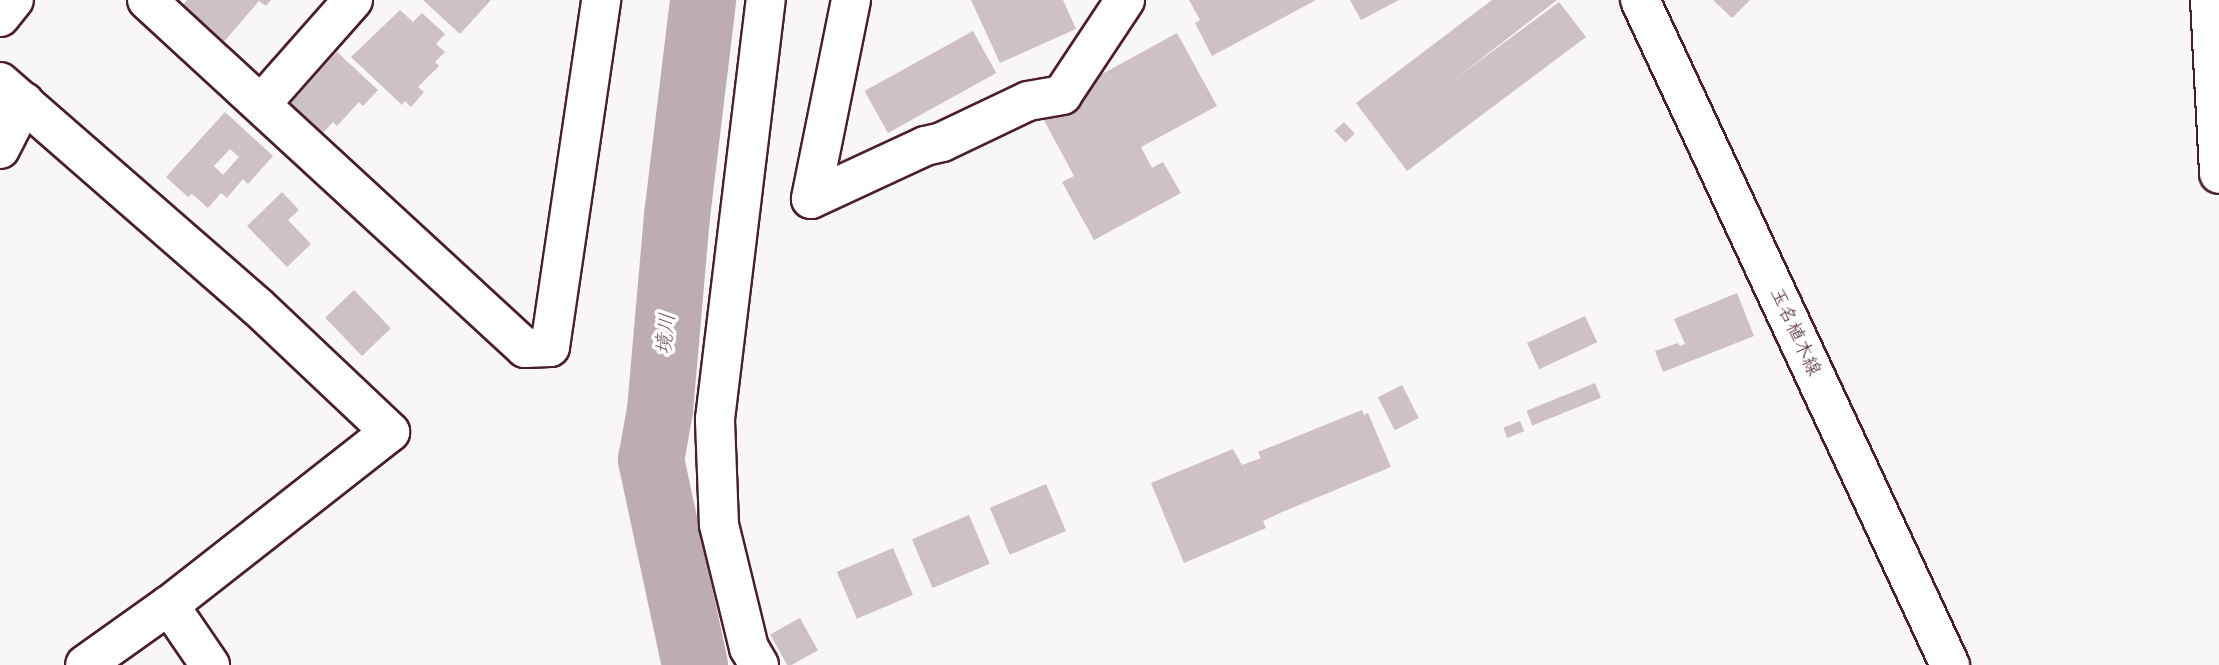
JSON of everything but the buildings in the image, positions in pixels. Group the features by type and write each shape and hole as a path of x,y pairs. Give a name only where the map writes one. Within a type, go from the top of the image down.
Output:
{"street":[{"path":"0,17 15,0"},
{"path":"147,0 525,348 550,347 601,0"},
{"path":"261,104 353,0"},
{"path":"759,665 749,648 719,525 715,419 766,0"},
{"path":"851,0 811,199 1028,101 1062,95 1125,0"},
{"name":"玉名植木線","path":"1640,0 1950,665"},
{"path":"2210,0 2219,174"},
{"path":"0,149 12,92 258,307 390,432 169,605 85,665"},
{"path":"169,605 210,665"}],"waterway":[{"name":"境川","path":"695,665 651,460 660,410 677,216 703,0"}]}
